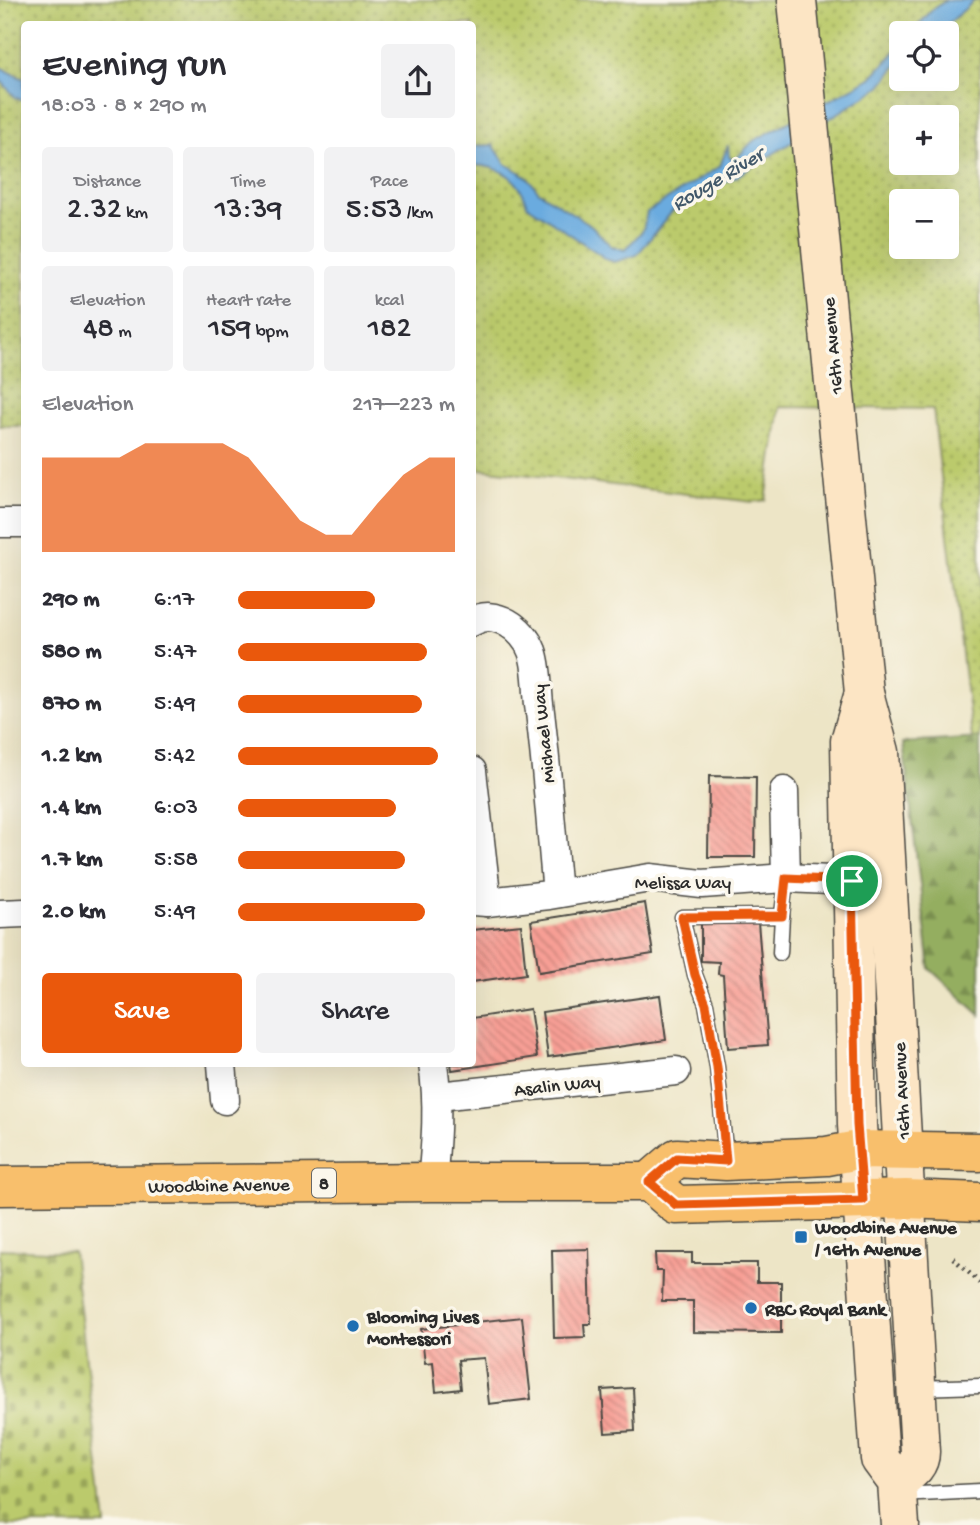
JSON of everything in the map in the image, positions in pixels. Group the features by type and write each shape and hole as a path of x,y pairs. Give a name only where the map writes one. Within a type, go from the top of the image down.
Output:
{"main road":[{"name":"16th Avenue","path":"797,0 864,693 880,751 920,1460 899,1501"},
{"name":"16th Avenue","path":"864,693 850,741 858,1150 880,1459 899,1501"},
{"path":"980,1152 904,1149 726,1161 677,1158 649,1182 676,1205 906,1199 980,1202"},
{"name":"Woodbine Avenue","path":"0,1186 649,1182"}],"street":[{"path":"0,523 21,523"},
{"name":"Michael Way","path":"476,620 498,618 518,629 532,651 541,720 556,893"},
{"path":"784,791 786,878"},
{"path":"476,836 480,902"},
{"name":"Melissa Way","path":"480,902 650,878 702,884 786,878 852,881"},
{"path":"0,914 21,913"},
{"path":"222,1067 225,1100"},
{"path":"432,1182 438,1125 438,1096 433,1067"},
{"name":"Asalin Way","path":"438,1096 676,1071"}],"lane":[{"path":"780,953 786,878"},
{"path":"726,1161 717,1067 706,1004 695,975 682,917 782,916"},
{"path":"916,1388 980,1386"},
{"path":"899,1501 980,1491"}],"path":[{"path":"953,1258 980,1283"}],"green space":[{"path":"0,0 980,0 980,738 972,738 933,409 780,407 766,500 753,502 476,468 476,21 21,21 21,426 0,426"},
{"path":"980,738 980,1015 930,969 903,743"},
{"path":"0,1249 73,1252 106,1525 0,1525"}],"water":[{"path":"947,0 975,0 951,21 922,21 933,9"},
{"name":"Rouge River","path":"889,58 889,75 880,87 736,177 675,208 637,255 615,262 608,260 527,205 519,188 508,175 476,165 476,146 493,145 506,164 527,177 539,192 592,226 611,246 625,250 643,230 647,212 720,166 728,145 729,157 734,161 753,141 871,78"},
{"path":"0,67 21,78 21,100 16,98 0,80"}],"building":[{"path":"709,776 756,777 755,857 708,857"},
{"path":"645,903 653,954 539,972 531,921"},
{"path":"758,922 768,1045 728,1048 723,975 718,974 719,962 701,961 701,923"},
{"path":"521,925 526,974 476,981 476,930"},
{"path":"660,995 666,1040 548,1057 542,1012"},
{"path":"530,1009 537,1057 476,1066 476,1017"},
{"path":"589,1249 591,1324 584,1324 585,1337 554,1338 552,1250"},
{"path":"655,1253 692,1253 692,1263 757,1263 757,1282 781,1282 781,1333 693,1332 693,1301 662,1301 663,1271 656,1271"},
{"path":"476,1317 476,1322 522,1317 531,1399 489,1404 484,1358 458,1360 461,1389 436,1392 433,1362 425,1363 421,1329 456,1325 456,1319"},
{"path":"633,1388 635,1431 605,1433 602,1390"}],"place":[{"name":"Woodbine Avenue / 16th Avenue","path":"801,1237"},
{"name":"RBC Royal Bank","path":"751,1308"},
{"name":"Blooming Lives Montessori","path":"353,1326"}],"route":[{"path":"786,878 852,881 857,1125 863,1200 676,1205 649,1182 677,1158 726,1161 717,1067 706,1004 695,975 682,917 782,916 786,878"}]}
